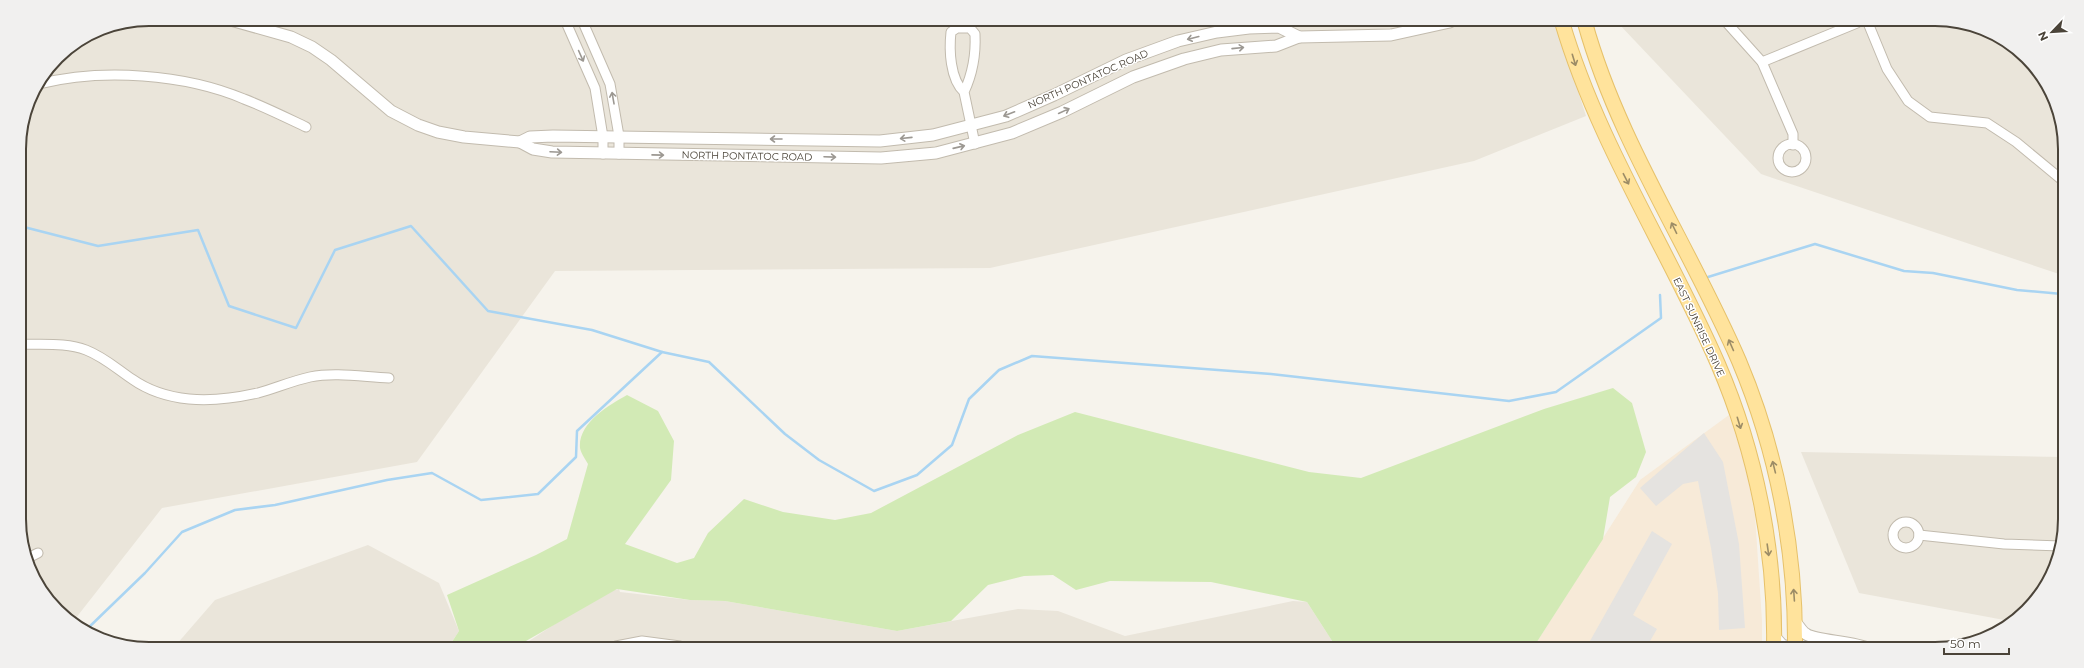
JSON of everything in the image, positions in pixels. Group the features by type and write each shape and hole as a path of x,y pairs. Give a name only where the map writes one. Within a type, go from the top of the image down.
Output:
{"main road":[{"name":"EAST SUNRISE DRIVE","path":"1563,26 1577,71 1612,152 1705,335 1732,399 1752,465 1765,527 1774,605 1774,642"},
{"name":"EAST SUNRISE DRIVE","path":"1586,26 1594,56 1623,126 1724,329 1752,394 1767,443 1781,498 1791,564 1796,623 1796,642"},
{"path":"1732,399 1752,394"}],"street":[{"name":"NORTH PONTATOC ROAD","path":"252,26 291,37 312,47 331,60 391,111 418,125 438,132 464,137 520,142 533,149 546,151 603,154 881,158 936,152 975,144 1012,133 1062,112 1133,77 1184,59 1221,50 1276,46 1299,37 1391,35 1432,26"},
{"path":"569,26 595,88 603,136 603,154"},
{"path":"585,26 610,84 619,136 619,154"},
{"path":"1730,26 1762,62 1793,134 1793,145"},
{"path":"1762,62 1850,26"},
{"path":"1869,26 1887,69 1908,101 1930,117 1987,122 2016,142 2058,177"},
{"path":"964,92 958,87 949,46 951,32 958,28 964,27 970,28 975,34 975,45 970,78 964,92 975,144"},
{"name":"NORTH PONTATOC ROAD","path":"520,142 530,137 603,136 880,141 934,135 1006,116 1054,95 1126,60 1178,41 1217,32 1249,28 1279,27 1299,37"},
{"path":"46,83 90,76 139,76 185,81 243,98 306,127"},
{"path":"26,344 69,345 86,350 107,360 134,380 163,395 189,399 229,398 260,392 282,384 312,377 333,376 389,378"},
{"path":"1919,535 2004,544 2055,546"},
{"path":"32,556 38,553"},
{"path":"1796,623 1806,634 1813,638 1851,642"},
{"path":"637,642 650,642"}],"shaded area":[{"path":"141,26 1557,26 1586,116 1474,161 990,268 555,271 417,462 162,508 76,617 57,600 39,573 28,543 26,527 26,141 30,117 35,102 51,74 62,62 81,47 102,35 117,30"},
{"path":"1621,26 1935,26 1967,30 1982,35 2010,51 2027,68 2045,95 2056,125 2058,141 2058,274 1761,174"},
{"path":"1729,415 1745,464 1755,515 1762,642 1537,642 1640,480"},
{"path":"1704,433 1723,462 1739,544 1745,628 1719,630 1718,593 1698,481 1683,484 1656,506 1640,488"},
{"path":"1801,452 2058,457 2058,519 2054,551 2049,566 2037,587 2027,600 2004,620 1859,593"},
{"path":"1652,531 1672,544 1633,615 1657,629 1649,642 1589,642"},
{"path":"368,545 439,583 459,631 452,642 179,642 215,600"},
{"path":"619,589 620,592 690,600 725,601 897,631 1018,609 1058,611 1125,636 1293,601 1307,602 1333,642 528,642 602,593"}],"green space":[{"path":"1613,388 1632,403 1646,452 1636,477 1610,497 1603,539 1537,642 1333,642 1307,602 1211,582 1110,581 1076,590 1053,575 1024,576 988,585 951,621 897,631 725,601 690,600 617,589 524,642 452,642 459,631 447,595 536,555 567,539 588,464 580,448 584,431 596,416 627,395 658,411 674,441 671,480 625,544 677,563 694,558 708,533 744,499 783,512 835,520 871,513 1018,435 1075,412 1309,472 1361,478 1544,409"}],"waterway":[{"path":"26,228 98,246 198,230 229,306 296,328 335,250 411,226 488,311 592,330 662,352"},
{"path":"1708,277 1815,244 1904,271 1933,273 2017,290 2058,294"},
{"path":"90,626 145,573 182,532 235,510 275,505 387,480 432,473 481,500 538,494 576,457 577,431 662,352 709,362 785,434 819,460 874,491 917,475 952,445 969,399 999,370 1032,356 1271,374 1509,401 1556,392 1661,318 1660,295"}]}
